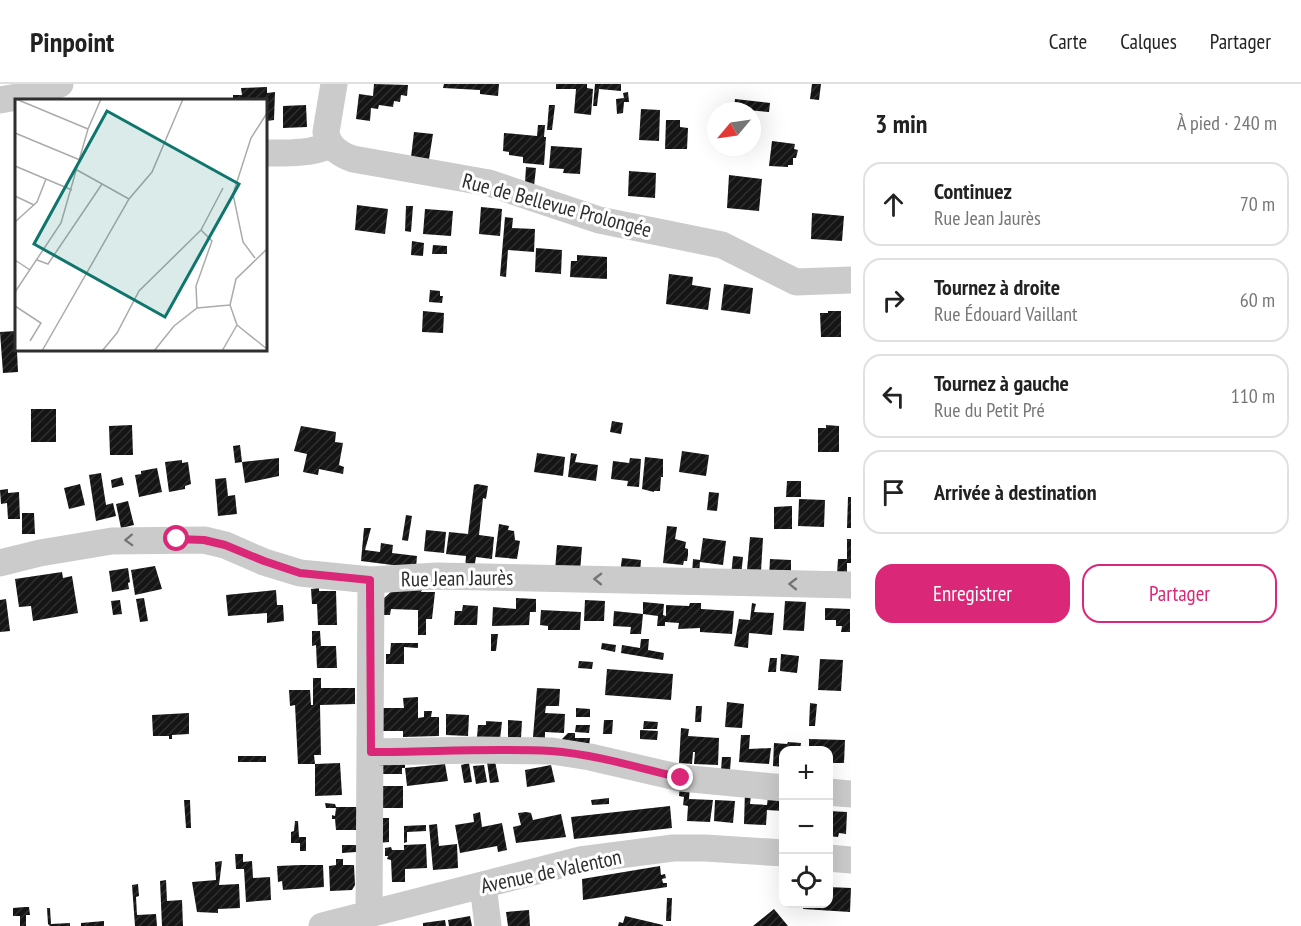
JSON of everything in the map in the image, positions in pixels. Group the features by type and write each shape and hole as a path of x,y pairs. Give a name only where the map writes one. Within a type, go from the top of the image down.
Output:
{"street":[{"path":"0,100 35,94 60,84"},
{"path":"267,153 308,152 321,150 331,145 326,132 334,84"},
{"name":"Rue de Bellevue Prolongée","path":"331,145 343,155 353,159 489,183 598,220 722,245 796,282 851,280"},
{"name":"Rue Jean Jaurès","path":"0,563 40,553 112,541 204,540 225,545 300,573 370,580 437,576 851,585"},
{"path":"369,914 370,580"},
{"path":"371,752 552,751 590,757 681,778 779,788"},
{"path":"833,792 851,794"},
{"name":"Avenue de Valenton","path":"322,926 580,860 673,848 779,853"},
{"path":"833,858 851,860"},
{"path":"483,885 488,926"}],"building":[{"path":"374,84 408,85 407,96 401,95 400,102 394,101 393,107 379,105 378,109 371,108 370,121 356,119 359,94 373,96"},
{"path":"444,84 499,84 498,96 480,94 480,90 443,88"},
{"path":"556,84 587,84 587,88 593,89 591,115 574,113 576,89 556,89"},
{"path":"595,84 621,84 621,91 599,89 597,106 593,106"},
{"path":"812,84 821,84 819,100 810,99"},
{"path":"267,87 267,93 275,92 274,120 267,121 267,99 233,99 233,95 242,95 241,88"},
{"path":"628,92 629,102 624,102 623,113 617,114 616,99 624,98 623,93"},
{"path":"735,99 770,103 769,112 761,111 761,102 735,102"},
{"path":"306,105 307,127 283,128 283,106"},
{"path":"549,105 555,105 552,130 547,130"},
{"path":"641,109 660,110 659,141 639,140"},
{"path":"666,120 680,120 680,127 688,128 687,149 665,149"},
{"path":"538,125 545,125 544,165 523,163 523,157 509,155 509,152 503,151 504,133 537,136"},
{"path":"414,132 433,134 429,159 411,157"},
{"path":"772,141 795,144 794,149 798,150 796,158 793,158 793,165 769,166"},
{"path":"551,146 582,148 580,174 563,173 564,169 549,168"},
{"path":"526,167 536,168 534,186 525,183"},
{"path":"629,171 656,173 655,198 628,196"},
{"path":"729,175 762,179 759,211 727,208"},
{"path":"357,205 388,209 385,234 355,230"},
{"path":"406,206 413,206 411,232 405,231"},
{"path":"481,207 502,209 500,236 479,234"},
{"path":"425,209 453,211 451,236 423,234"},
{"path":"812,213 844,216 842,241 811,239"},
{"path":"505,217 513,218 512,228 535,229 534,252 508,250 506,277 500,276"},
{"path":"412,241 424,243 423,256 411,255"},
{"path":"433,245 447,246 447,254 432,254"},
{"path":"536,248 562,250 561,274 535,272"},
{"path":"577,255 607,257 607,279 570,277 571,261 577,261"},
{"path":"669,274 693,277 692,285 711,288 708,310 666,304"},
{"path":"724,284 753,288 750,314 721,310"},
{"path":"430,290 440,291 440,296 443,296 442,303 429,302"},
{"path":"423,311 444,313 443,333 422,332"},
{"path":"828,311 841,311 841,337 821,337 820,313 828,313"},
{"path":"15,331 18,372 3,373 0,332"},
{"path":"31,409 56,409 56,442 31,442"},
{"path":"612,421 623,423 621,434 610,432"},
{"path":"132,425 133,455 110,455 109,426"},
{"path":"826,425 839,426 839,452 818,452 818,428 826,428"},
{"path":"301,426 336,432 335,442 343,443 339,465 344,467 343,474 319,469 318,475 303,472 307,454 294,451"},
{"path":"240,445 242,462 235,463 233,446"},
{"path":"682,451 709,455 706,476 679,472"},
{"path":"537,453 565,457 563,476 534,472"},
{"path":"571,453 577,454 575,462 598,465 596,481 568,477"},
{"path":"645,457 663,459 660,491 642,489"},
{"path":"279,458 279,476 245,483 242,462"},
{"path":"630,458 641,459 639,487 627,486 628,481 611,479 613,461 629,463"},
{"path":"182,460 182,463 188,462 191,484 185,486 185,489 169,492 165,462"},
{"path":"157,468 162,492 139,497 135,475 141,474 141,471"},
{"path":"101,473 106,505 113,503 116,516 96,521 89,475"},
{"path":"122,477 124,485 112,488 111,480"},
{"path":"226,478 228,496 235,495 237,514 218,516 215,479"},
{"path":"787,481 801,481 801,497 786,497"},
{"path":"80,484 85,505 69,509 64,488"},
{"path":"474,485 488,486 486,499 483,498 479,535 494,537 492,559 476,557 474,569 465,569 466,556 446,554 449,532 468,534"},
{"path":"8,489 8,493 19,492 20,519 8,519 7,503 1,504 0,490"},
{"path":"709,492 719,493 717,511 707,510"},
{"path":"848,497 851,497 851,528 847,528"},
{"path":"799,499 825,500 824,527 798,526"},
{"path":"128,501 134,525 121,528 116,504"},
{"path":"792,506 792,529 774,529 774,507"},
{"path":"22,513 34,513 35,534 22,534"},
{"path":"406,515 412,516 408,541 402,540"},
{"path":"499,524 509,526 508,530 514,531 515,540 520,541 517,559 495,557"},
{"path":"667,526 677,527 675,539 686,542 685,548 688,549 688,555 683,565 663,563"},
{"path":"364,528 371,528 365,550 380,552 381,543 393,545 392,553 417,556 416,568 361,561"},
{"path":"426,530 446,532 444,553 424,551"},
{"path":"750,537 763,538 761,571 747,570"},
{"path":"703,538 726,541 723,565 700,562 699,575 692,575 693,559 700,560"},
{"path":"847,539 851,539 851,563 847,563 847,574 837,574 838,559 847,559"},
{"path":"557,545 582,547 580,572 555,571"},
{"path":"733,556 743,557 741,576 731,576"},
{"path":"622,558 641,560 640,573 620,573"},
{"path":"770,559 791,560 791,578 769,577"},
{"path":"155,566 162,589 135,595 131,570"},
{"path":"128,568 129,589 112,592 109,571"},
{"path":"62,572 63,578 72,576 78,613 33,621 31,606 19,607 15,579"},
{"path":"319,588 319,591 336,591 337,625 318,625 317,604 312,604 311,589"},
{"path":"394,589 435,592 432,619 426,619 426,635 418,635 418,610 391,609 390,615 381,615 382,600"},
{"path":"276,590 277,605 283,605 284,621 267,623 267,613 228,616 226,595"},
{"path":"144,598 148,621 140,622 136,599"},
{"path":"516,598 536,599 536,612 530,612 529,625 492,626 493,607 516,609"},
{"path":"6,599 10,631 0,632 0,600"},
{"path":"120,600 122,614 113,615 111,601"},
{"path":"585,600 605,601 604,621 584,621"},
{"path":"785,601 806,602 804,631 783,630"},
{"path":"643,602 664,604 663,615 666,616 666,605 689,606 690,603 701,603 701,609 734,611 732,634 700,632 700,628 678,629 679,623 665,622 665,626 657,626 658,616 643,614"},
{"path":"752,603 756,604 754,612 774,613 772,635 749,633 748,648 734,646 739,619 750,620"},
{"path":"463,605 478,606 477,625 454,625 455,611 462,611"},
{"path":"825,608 850,609 850,632 841,632 842,626 836,626 836,620 825,620"},
{"path":"541,610 581,612 580,630 548,630 548,626 540,625"},
{"path":"614,611 643,614 641,634 630,634 631,627 613,626"},
{"path":"312,631 320,631 321,646 336,646 337,668 317,668 316,645 312,646"},
{"path":"491,634 498,634 496,651 491,651"},
{"path":"641,639 649,639 648,650 664,653 663,660 621,653 622,645 640,648"},
{"path":"391,643 418,643 418,648 404,647 404,664 386,664 386,654 390,654"},
{"path":"602,643 616,645 615,652 601,649"},
{"path":"781,654 799,656 797,673 780,671"},
{"path":"770,658 777,658 776,672 768,672"},
{"path":"820,659 843,660 841,691 818,690"},
{"path":"579,661 593,662 592,669 578,668"},
{"path":"607,669 673,674 671,700 605,695"},
{"path":"313,678 321,678 321,688 355,688 355,704 320,705 321,755 314,755 315,764 298,764 295,705 290,706 289,690 310,690 311,705 313,705"},
{"path":"537,688 560,689 559,706 546,706 545,713 565,714 564,733 545,732 545,738 533,737"},
{"path":"418,697 418,718 424,717 424,711 432,711 431,717 439,717 439,736 403,737 403,731 379,731 380,708 404,708 403,698"},
{"path":"727,702 744,704 742,728 725,727"},
{"path":"810,703 817,704 815,726 809,726"},
{"path":"696,706 702,706 701,722 695,722"},
{"path":"576,708 590,709 590,717 576,717"},
{"path":"189,713 189,734 172,735 172,739 169,739 169,736 153,736 152,715"},
{"path":"446,714 469,715 468,736 446,735"},
{"path":"508,720 522,721 521,738 508,737"},
{"path":"604,720 613,720 612,734 603,734"},
{"path":"486,721 502,722 500,739 477,737 478,725 486,725"},
{"path":"644,721 658,722 657,729 643,729"},
{"path":"576,725 590,725 589,733 575,732"},
{"path":"681,728 689,729 688,736 719,738 718,765 694,764 695,752 693,752 692,764 679,763"},
{"path":"640,730 658,731 657,740 640,739"},
{"path":"568,733 575,733 575,738 590,738 589,746 561,740"},
{"path":"741,735 750,735 749,749 771,748 769,764 739,762"},
{"path":"809,739 845,740 844,763 833,763 833,746 809,746"},
{"path":"788,742 801,743 801,746 779,746 779,767 773,766 774,743 787,744"},
{"path":"238,756 266,756 266,762 238,762"},
{"path":"405,757 405,768 402,768 402,774 379,774 379,761"},
{"path":"722,757 731,757 730,771 721,770"},
{"path":"495,761 499,782 490,783 487,762"},
{"path":"340,763 342,795 315,796 315,764"},
{"path":"469,763 472,782 464,783 461,765"},
{"path":"445,764 448,781 407,786 405,768"},
{"path":"484,765 487,782 476,784 473,766"},
{"path":"551,765 555,782 527,787 525,770"},
{"path":"680,784 690,785 689,799 713,800 710,822 687,821 688,806 683,805 684,797 679,796"},
{"path":"379,786 403,786 403,808 382,808"},
{"path":"745,790 779,793 779,811 767,810 766,825 744,824","holes":["751,795 768,796 767,805 750,804"]},
{"path":"609,798 609,804 592,805 591,800"},
{"path":"184,800 190,800 191,828 186,828"},
{"path":"715,800 735,801 733,823 714,821"},
{"path":"325,803 335,804 336,807 357,807 357,830 336,830 335,819 332,819 332,815 335,816 336,808 326,808"},
{"path":"670,806 672,828 574,839 571,817"},
{"path":"833,811 847,812 846,834 839,833 838,837 833,836"},
{"path":"480,812 482,827 502,823 507,850 498,852 497,846 460,853 455,825 474,822 473,814"},
{"path":"518,813 531,813 533,820 561,814 566,837 516,843 513,827 521,825"},
{"path":"379,818 389,818 389,842 378,843"},
{"path":"295,821 298,821 299,837 306,837 306,851 300,851 300,843 291,843 291,832 294,831"},
{"path":"437,824 439,846 457,844 458,868 433,870 429,825"},
{"path":"426,825 426,831 407,832 407,842 404,843 404,826"},
{"path":"426,844 427,868 405,869 405,882 392,882 391,860 385,856 385,848 404,850 404,845"},
{"path":"342,845 356,845 356,852 342,853"},
{"path":"235,854 243,854 243,862 252,861 253,878 270,877 271,900 246,902 244,869 236,869"},
{"path":"336,859 343,859 343,865 354,865 355,885 352,890 330,891 329,866 336,865"},
{"path":"222,861 219,885 239,884 240,908 218,909 218,913 197,912 192,882 216,880 215,862"},
{"path":"323,865 324,887 283,890 282,881 278,882 277,866"},
{"path":"660,866 661,875 665,874 666,878 662,879 663,883 667,883 667,887 583,900 582,879"},
{"path":"166,880 167,901 182,900 183,926 162,926 160,881"},
{"path":"138,884 137,915 156,914 157,926 135,926 132,885"},
{"path":"833,887 851,888 850,912 803,909 833,908"},
{"path":"667,898 672,898 671,921 666,921"},
{"path":"29,907 30,915 26,915 26,926 20,926 20,916 13,916 13,908"},
{"path":"47,908 50,908 51,924 70,923 70,926 50,926"},
{"path":"774,909 788,926 753,926"},
{"path":"529,910 530,926 508,926 506,912"},
{"path":"470,916 472,926 449,926 448,920"},
{"path":"625,916 663,926 618,926 619,922 623,923"},
{"path":"445,920 446,926 423,926 423,923"},
{"path":"104,921 104,926 81,926 81,923"}],"route":[{"path":"177,539 204,540 225,545 300,573 370,580 371,752 552,751 590,757 681,778"}]}
